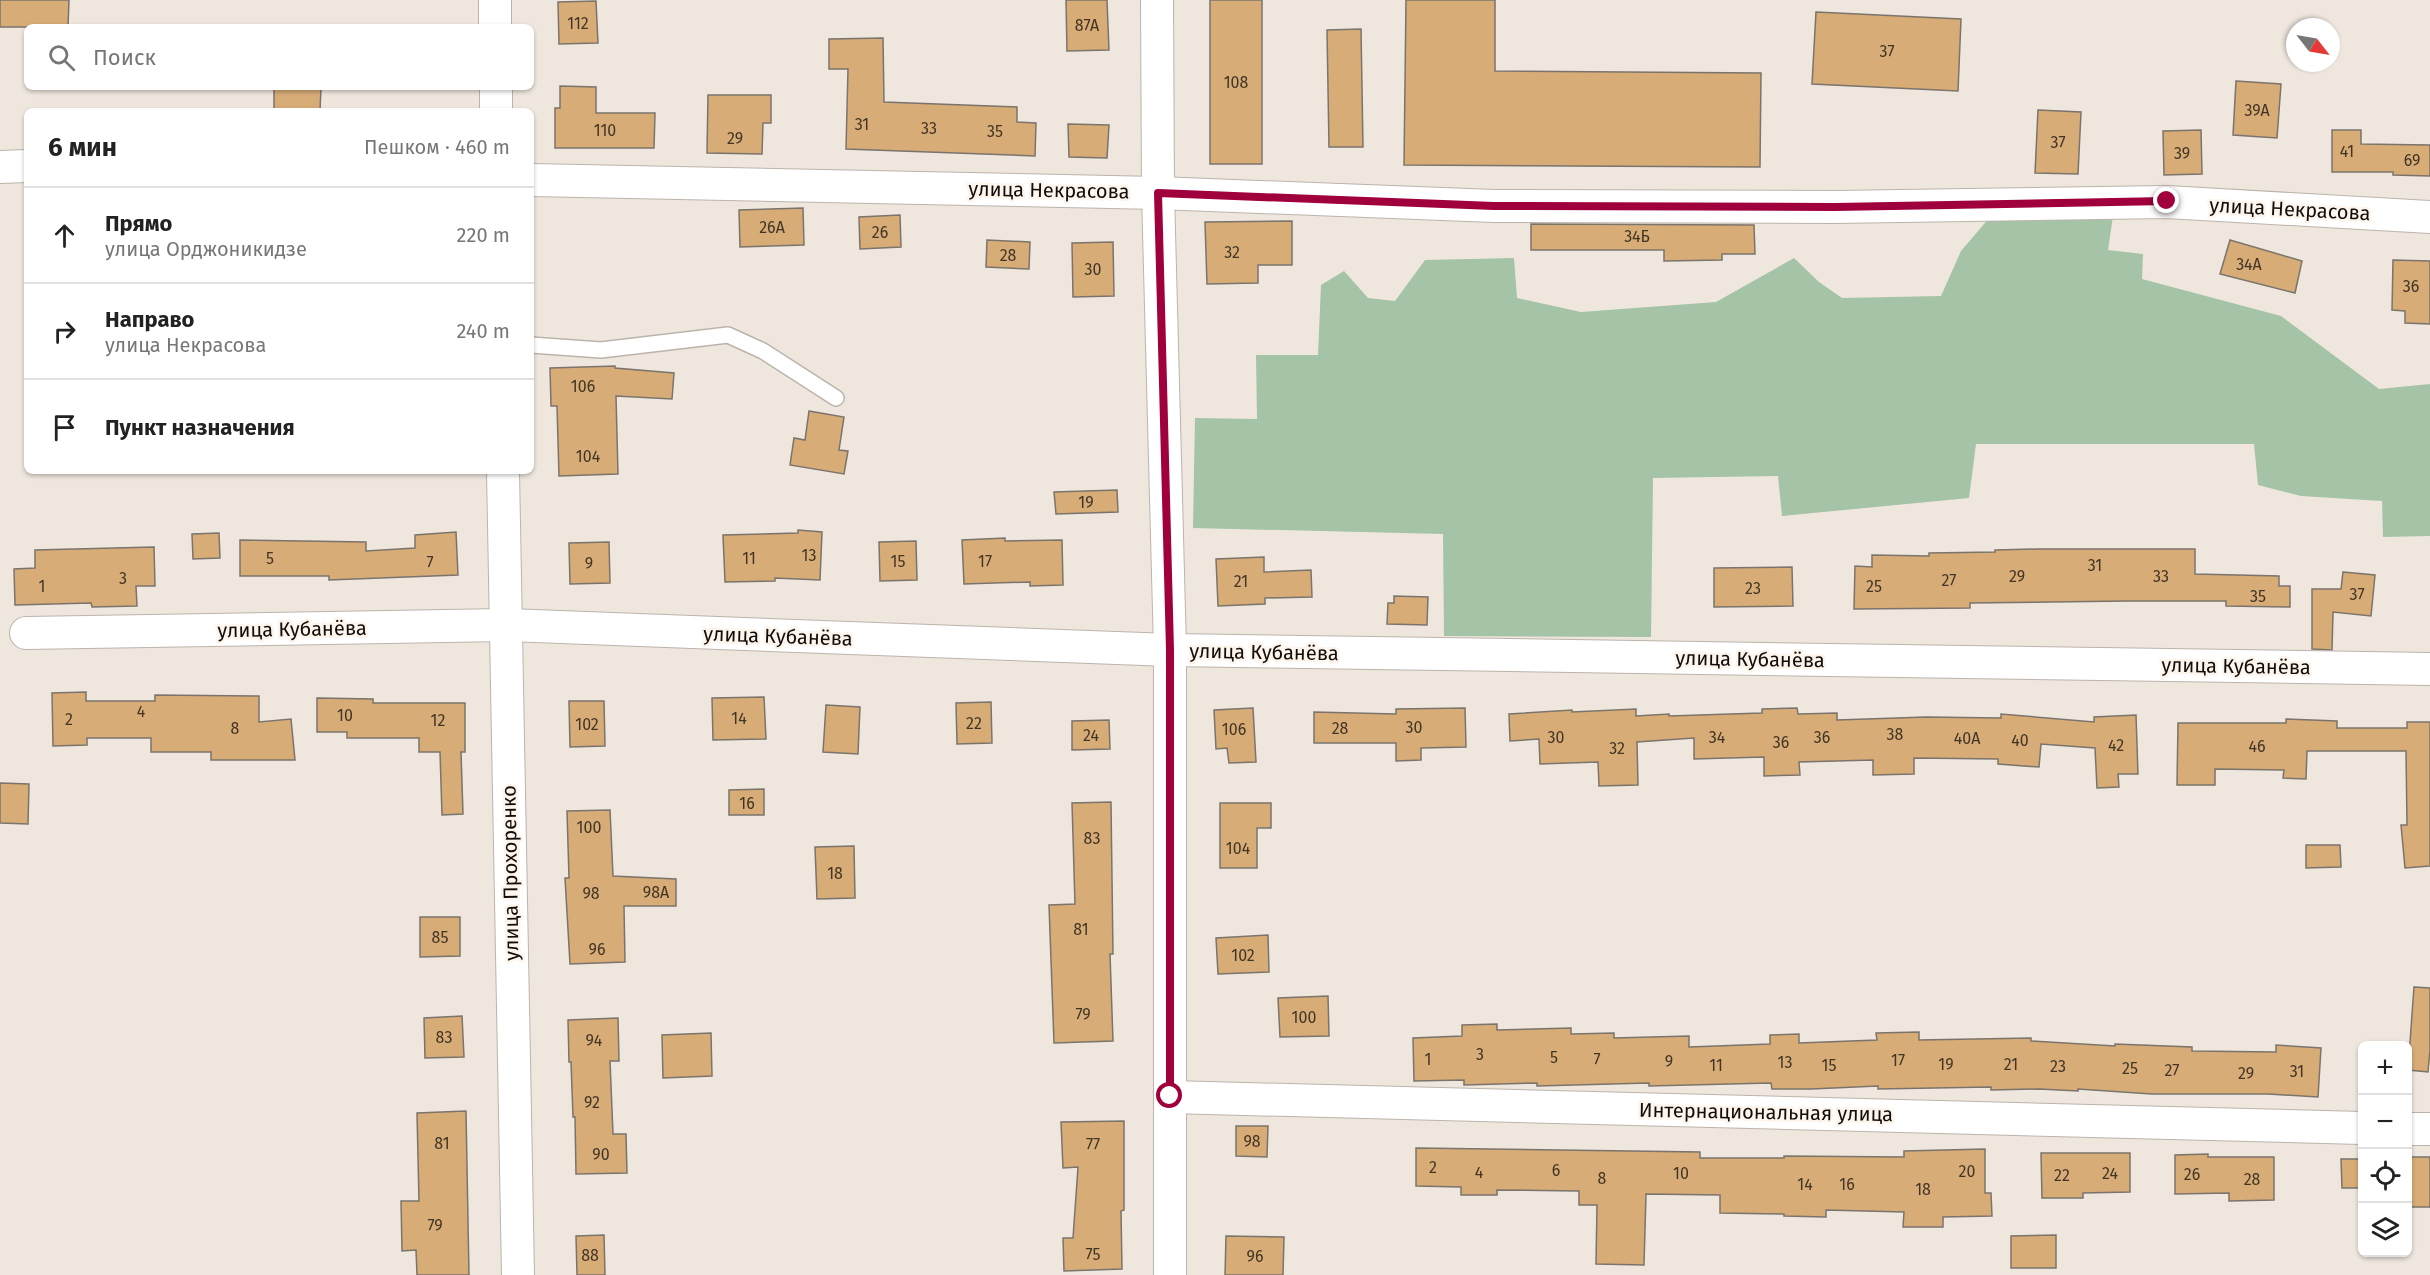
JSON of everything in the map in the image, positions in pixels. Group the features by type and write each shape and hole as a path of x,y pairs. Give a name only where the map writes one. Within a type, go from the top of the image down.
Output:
{"street":[{"path":"495,0 495,24"},
{"path":"1157,0 1158,193 1170,650 1170,1275"},
{"path":"495,90 496,108"},
{"path":"0,166 24,166"},
{"name":"улица Некрасова","path":"534,180 1158,193 1494,206 1835,207 2167,201 2430,217"},
{"name":"улица Прохоренко","path":"503,474 518,1275"},
{"name":"улица Кубанёва","path":"26,633 505,625 1170,650 2430,669"},
{"name":"Интернациональная улица","path":"1170,1096 2358,1128"},
{"path":"2412,1129 2430,1129"}],"lane":[{"path":"534,345 601,350 728,335 763,351 836,399"}],"green space":[{"path":"2113,216 2108,250 2143,254 2142,279 2281,316 2379,389 2430,384 2430,536 2383,537 2382,501 2301,496 2258,485 2254,444 1976,444 1969,498 1782,516 1778,476 1653,478 1651,637 1444,636 1443,534 1193,528 1195,418 1257,419 1256,355 1318,355 1321,285 1344,271 1368,298 1395,301 1425,260 1514,258 1517,298 1581,312 1716,302 1794,258 1819,282 1842,298 1941,296 1961,251 1990,217"}],"building":[{"path":"0,0 69,0 68,24 24,24 24,27 0,27"},
{"path":"1066,0 1107,0 1109,50 1067,51"},
{"path":"1210,0 1262,0 1262,164 1210,164"},
{"path":"1406,0 1495,0 1495,71 1761,73 1760,167 1404,165"},
{"path":"596,1 598,43 559,44 558,2"},
{"path":"1816,12 1961,19 1958,91 1812,84"},
{"path":"1361,29 1363,147 1329,147 1327,30"},
{"path":"883,38 884,102 1017,107 1017,122 1036,123 1035,156 846,149 848,69 829,69 829,39"},
{"path":"2236,81 2281,84 2277,138 2233,135"},
{"path":"560,86 596,87 596,113 655,113 654,148 555,148 555,108 560,108"},
{"path":"274,90 321,90 320,108 274,108"},
{"path":"708,95 771,95 771,123 763,123 762,154 707,153"},
{"path":"2038,110 2081,112 2078,174 2035,173"},
{"path":"1068,124 1109,125 1107,158 1069,157"},
{"path":"2201,130 2202,174 2164,175 2163,131"},
{"path":"2332,130 2361,130 2361,144 2430,145 2430,176 2393,175 2393,172 2332,172"},
{"path":"803,208 804,245 740,247 739,210"},
{"path":"900,215 901,247 860,249 859,217"},
{"path":"1292,221 1292,265 1258,265 1258,283 1207,284 1205,222"},
{"path":"1531,224 1754,225 1755,254 1722,254 1722,260 1664,261 1664,250 1531,250"},
{"path":"987,240 1030,242 1029,269 986,267"},
{"path":"2230,240 2302,261 2295,293 2220,274"},
{"path":"1113,242 1114,296 1073,297 1072,243"},
{"path":"2393,260 2430,261 2430,324 2405,323 2405,311 2392,310"},
{"path":"615,366 615,368 674,373 672,399 616,396 618,474 559,476 557,406 551,406 550,368"},
{"path":"809,411 844,417 839,450 848,451 844,474 790,465 794,438 805,440"},
{"path":"1117,490 1118,512 1056,514 1054,492"},
{"path":"798,530 822,532 820,580 775,578 775,581 725,582 723,535 798,533"},
{"path":"456,532 458,575 329,580 329,576 240,576 240,540 366,542 366,551 415,548 415,535"},
{"path":"219,533 220,558 193,559 192,534"},
{"path":"1005,538 1005,541 1062,540 1063,585 1030,586 1030,582 964,584 962,540"},
{"path":"916,541 917,580 880,581 879,542"},
{"path":"609,542 610,583 570,584 569,543"},
{"path":"154,547 155,586 136,586 137,606 92,607 91,603 15,605 14,569 35,568 35,550"},
{"path":"2038,549 2195,549 2195,574 2279,576 2279,586 2290,586 2290,607 2226,606 2226,601 2127,601 1970,603 1970,608 1854,609 1855,566 1872,567 1872,555 1929,556 1929,553"},
{"path":"1264,557 1264,572 1311,570 1312,597 1265,598 1265,604 1218,606 1216,559"},
{"path":"1792,567 1793,606 1714,607 1714,568"},
{"path":"2343,572 2375,575 2371,616 2333,612 2332,650 2312,649 2312,589 2341,589"},
{"path":"1394,596 1428,597 1427,625 1387,624 1388,603 1394,603"},
{"path":"86,692 86,701 155,701 155,695 259,696 259,722 291,719 295,760 211,760 211,752 151,752 151,738 87,738 87,745 53,746 52,693"},
{"path":"764,697 766,739 713,740 712,698"},
{"path":"317,698 373,699 373,703 465,703 465,752 461,752 463,814 442,815 440,752 419,752 419,738 347,738 347,732 317,732"},
{"path":"569,701 604,701 605,746 570,747"},
{"path":"991,702 992,743 957,744 956,703"},
{"path":"826,705 860,707 858,754 823,752"},
{"path":"1253,708 1256,762 1229,763 1227,748 1216,749 1214,710"},
{"path":"1465,708 1466,747 1421,748 1421,760 1396,761 1396,743 1314,743 1314,712 1396,714 1396,709"},
{"path":"1797,708 1798,714 1837,713 1837,720 1926,717 2001,718 2001,714 2094,722 2094,717 2136,715 2138,774 2118,774 2119,787 2097,788 2095,748 2041,744 2039,767 1998,764 1998,759 1914,758 1914,774 1873,775 1873,760 1799,762 1800,775 1764,776 1764,757 1694,759 1694,738 1637,742 1638,785 1599,786 1598,762 1540,764 1539,739 1510,741 1509,714 1636,709 1636,716 1669,714 1669,716 1762,713 1762,709"},
{"path":"2286,719 2337,721 2337,728 2407,728 2407,722 2430,722 2430,866 2405,868 2401,825 2407,825 2406,751 2307,751 2306,779 2283,778 2284,770 2215,769 2215,785 2177,785 2178,723 2286,723"},
{"path":"1109,720 1110,749 1072,750 1072,721"},
{"path":"0,783 29,784 28,824 0,823"},
{"path":"764,789 764,815 729,815 729,790"},
{"path":"1111,802 1113,954 1110,954 1113,1041 1054,1043 1049,905 1075,904 1072,803"},
{"path":"1220,803 1271,803 1271,828 1257,828 1257,868 1220,868"},
{"path":"610,810 613,876 676,879 676,906 624,906 625,962 570,964 565,878 569,878 567,811"},
{"path":"2306,845 2340,845 2341,867 2306,868"},
{"path":"854,846 855,898 817,899 815,847"},
{"path":"420,917 460,917 460,956 420,957"},
{"path":"1268,935 1269,972 1218,974 1216,938"},
{"path":"2414,987 2430,988 2428,1072 2412,1070 2412,1041 2410,1041"},
{"path":"1328,996 1329,1036 1280,1037 1278,998"},
{"path":"462,1016 464,1057 425,1058 424,1018"},
{"path":"618,1018 619,1061 610,1061 613,1134 626,1134 627,1173 576,1174 575,1117 573,1117 571,1062 569,1062 568,1020"},
{"path":"1497,1024 1497,1030 1571,1028 1571,1034 1614,1033 1614,1038 1689,1036 1689,1047 1770,1044 1770,1035 1799,1034 1799,1043 1877,1040 1876,1033 1919,1032 1919,1040 2031,1038 2031,1041 2115,1046 2115,1044 2192,1047 2192,1051 2276,1052 2276,1045 2321,1048 2318,1097 2268,1094 2152,1094 2078,1089 2078,1091 1991,1090 1991,1087 1878,1089 1878,1086 1772,1089 1771,1083 1537,1086 1537,1083 1464,1085 1464,1080 1414,1081 1413,1038 1462,1036 1462,1025"},
{"path":"711,1033 712,1076 663,1078 662,1035"},
{"path":"466,1111 469,1275 417,1275 416,1250 402,1251 401,1201 419,1201 417,1113"},
{"path":"1124,1121 1122,1269 1064,1271 1063,1238 1073,1238 1078,1167 1063,1168 1061,1122"},
{"path":"1236,1126 1268,1126 1267,1157 1236,1156"},
{"path":"1416,1148 1700,1152 1700,1158 1904,1157 1904,1151 1985,1149 1985,1193 1991,1193 1992,1216 1943,1217 1943,1227 1903,1227 1904,1212 1826,1210 1826,1217 1720,1213 1720,1195 1646,1194 1644,1265 1596,1264 1597,1205 1579,1205 1579,1191 1497,1190 1497,1195 1461,1195 1461,1187 1416,1186"},
{"path":"2041,1153 2130,1153 2130,1192 2083,1193 2083,1198 2042,1198"},
{"path":"2208,1154 2208,1157 2274,1157 2274,1200 2229,1201 2229,1193 2175,1194 2175,1155"},
{"path":"2412,1157 2430,1157 2430,1207 2412,1207"},
{"path":"2341,1159 2358,1159 2358,1188 2342,1188"},
{"path":"604,1235 605,1275 577,1275 576,1236"},
{"path":"2056,1235 2056,1268 2011,1268 2011,1236"},
{"path":"1226,1236 1284,1237 1283,1275 1225,1275"}],"route":[{"path":"1170,1096 1170,650 1158,193 1494,206 1835,207 2167,201"}]}
